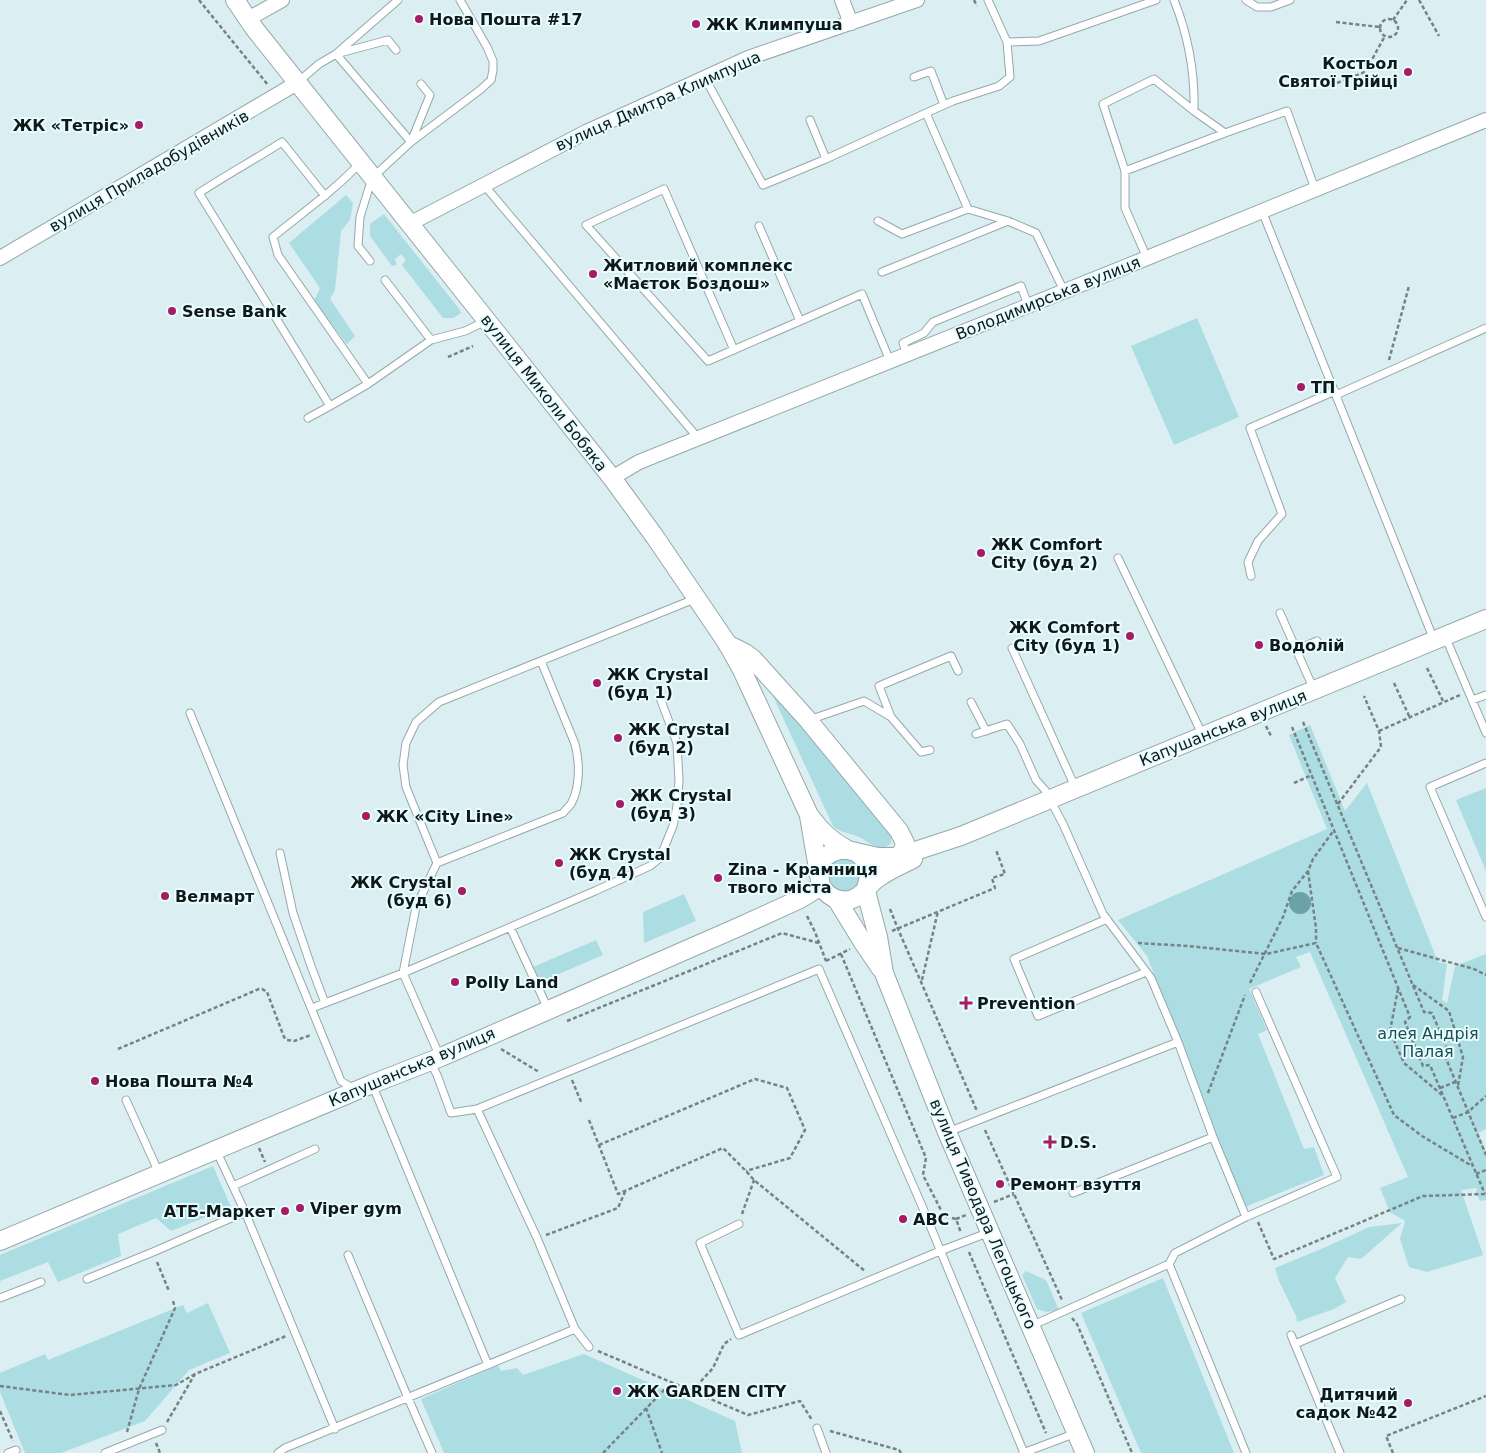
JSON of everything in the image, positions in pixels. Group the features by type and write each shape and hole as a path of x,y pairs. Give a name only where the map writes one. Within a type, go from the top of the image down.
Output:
{"street":[{"name":"вулиця Миколи Бобяка","path":"235,0 360,163 612,478 655,537 727,643 742,670 808,815 833,842 852,851"},
{"path":"248,19 282,0"},
{"path":"842,0 851,23"},
{"name":"вулиця Дмитра Климпуша","path":"409,224 586,132 748,58 917,0"},
{"name":"вулиця Приладобудівників","path":"0,258 297,83"},
{"name":"Володимирська вулиця","path":"612,478 639,462 1486,120"},
{"name":"Капушанська вулиця","path":"866,888 889,870 960,836 1486,619"},
{"path":"727,643 754,659 808,720 899,831 905,843 903,851 897,857"},
{"name":"вулиця Миколи Бобяка","path":"808,815 819,880"},
{"path":"899,831 918,838 928,839 960,836"},
{"name":"Капушанська вулиця","path":"852,851 878,857 897,857 960,836"},
{"path":"839,850 852,851 862,857 869,870 870,877 866,888 860,895 853,899 837,900 825,892 819,880 820,865 824,858 831,853 839,850"},
{"name":"Капушанська вулиця","path":"0,1241 364,1087 435,1059 741,926 800,899 819,880"},
{"name":"вулиця Тиводара Легоцького","path":"866,888 878,937 884,973 947,1132 1084,1453"},
{"name":"вулиця Тиводара Легоцького","path":"837,900 884,973"}],"lane":[{"path":"297,83 319,64 336,54 398,0"},
{"path":"370,261 358,246 360,217 372,178 411,142 491,80 493,61 460,0"},
{"path":"705,78 763,185 826,159 944,105 999,86 1010,77 1007,42 988,0"},
{"path":"1007,42 1039,42 1156,0"},
{"path":"1174,0 1182,20 1194,86 1194,111"},
{"path":"1246,0 1257,7 1271,7 1290,0"},
{"path":"336,54 388,40 396,50"},
{"path":"336,54 411,142"},
{"path":"914,77 931,71 944,105"},
{"path":"1147,258 1125,208 1125,171 1103,104 1154,79 1224,133"},
{"path":"411,142 430,95 422,84"},
{"path":"1125,171 1287,111 1315,189"},
{"path":"926,113 968,210"},
{"path":"810,120 826,159"},
{"path":"325,196 282,142 227,174 199,193 330,406"},
{"path":"360,163 325,196 273,237 278,255 368,384"},
{"path":"484,185 698,438"},
{"path":"734,350 664,189 586,225 708,361 734,350 862,294 890,361"},
{"path":"878,221 902,234 968,210 1008,221 1036,233 1064,291"},
{"path":"1262,211 1336,393 1440,638 1469,692 1486,733"},
{"path":"882,272 1008,221"},
{"path":"759,226 800,321"},
{"path":"385,280 432,340"},
{"path":"907,354 903,342 924,333 933,322 1021,286 1028,305"},
{"path":"308,418 368,384 432,340 466,331 486,320"},
{"path":"1251,576 1248,562 1258,542 1282,514 1250,428 1385,373 1486,328"},
{"path":"1118,558 1203,736"},
{"path":"437,863 406,786 403,765 406,743 416,722 439,702 697,598"},
{"path":"1280,613 1314,690"},
{"path":"1296,650 1317,641"},
{"path":"1012,648 1076,788"},
{"path":"930,750 921,752 892,717 878,686 952,656 958,671"},
{"path":"541,661 579,757 579,770 571,805 563,813 437,863 416,907 403,973 435,1059 437,1075 451,1113 477,1109 819,969 1024,1453 1076,1434"},
{"path":"1472,700 1486,695"},
{"path":"312,1008 403,973 510,927 650,866 660,858 674,826 679,781 677,743 660,698"},
{"path":"808,720 864,701 892,717"},
{"path":"971,702 986,731"},
{"path":"190,714 341,1081 364,1087 488,1365"},
{"path":"976,734 1007,724 1020,744 1036,780 1045,790 1103,914 1151,978 1246,1217"},
{"path":"1486,763 1430,786 1486,917"},
{"path":"280,853 293,913 310,966 325,1003"},
{"path":"1107,919 1014,959 1038,1016 1146,972"},
{"path":"510,927 548,1010"},
{"path":"1030,1326 1170,1264 1175,1253 1254,1213 1337,1177 1256,992"},
{"path":"947,1132 1178,1042"},
{"path":"126,1100 159,1174"},
{"path":"477,1109 537,1238 575,1329 589,1348"},
{"path":"1073,1193 1213,1137"},
{"path":"232,1186 316,1149"},
{"path":"216,1150 245,1212 335,1428"},
{"path":"87,1279 245,1212"},
{"path":"739,1224 700,1243 738,1335 940,1251 991,1232"},
{"path":"348,1255 432,1453"},
{"path":"1170,1264 1246,1453"},
{"path":"0,1298 41,1282"},
{"path":"1295,1344 1401,1299"},
{"path":"278,1453 285,1448 575,1329"},
{"path":"1291,1335 1340,1453"},
{"path":"817,1428 826,1453"},
{"path":"105,1453 162,1430"},
{"path":"8,1453 16,1450"}],"path":[{"path":"199,0 277,96"},
{"path":"974,0 979,10"},
{"path":"1393,20 1406,0"},
{"path":"1419,0 1439,36"},
{"path":"1386,19 1393,20 1398,25 1398,32 1391,37 1385,36 1381,33 1380,27 1382,22 1386,19"},
{"path":"1336,22 1380,27"},
{"path":"1337,83 1364,72 1385,36"},
{"path":"1385,373 1409,286"},
{"path":"448,357 473,346"},
{"path":"1427,668 1444,703"},
{"path":"1394,683 1410,718"},
{"path":"1380,731 1469,692"},
{"path":"1337,804 1381,747 1380,731 1364,696"},
{"path":"1303,722 1424,1012 1432,1013 1449,1053 1445,1056 1486,1155"},
{"path":"1254,1213 1274,1259 1423,1196 1485,1194 1430,1064 1423,1066 1405,1022 1410,1017 1292,727"},
{"path":"1294,783 1312,775"},
{"path":"1202,1108 1247,990 1283,917 1292,891 1308,871 1313,859 1334,830"},
{"path":"898,929 995,888 992,878 1005,874 996,850"},
{"path":"1308,871 1316,928 1316,943 1394,1115 1422,1136 1473,1166"},
{"path":"890,909 980,1120 1066,1310 1077,1324 1132,1453"},
{"path":"921,982 938,911"},
{"path":"807,916 826,961"},
{"path":"564,1022 782,933 819,943"},
{"path":"1124,942 1266,954 1316,943"},
{"path":"819,969 826,961 854,947"},
{"path":"1398,948 1474,969 1486,976"},
{"path":"841,954 926,1158 923,1175 944,1216 956,1219 1050,1443"},
{"path":"1413,985 1450,1011 1463,1057 1458,1087"},
{"path":"1398,988 1390,1031 1404,1063 1444,1096"},
{"path":"118,1049 262,989 267,992 287,1040 294,1040 321,1031"},
{"path":"501,1048 551,1078"},
{"path":"568,1072 582,1104"},
{"path":"599,1145 756,1079 787,1088 805,1130 790,1158 746,1171"},
{"path":"1440,1088 1456,1082"},
{"path":"1453,1118 1468,1112 1486,1096"},
{"path":"589,1120 618,1194 723,1148 754,1180 875,1278"},
{"path":"259,1148 268,1170"},
{"path":"1476,1174 1486,1170"},
{"path":"739,1224 754,1180"},
{"path":"537,1238 618,1208 626,1190"},
{"path":"990,1204 1014,1194"},
{"path":"153,1252 169,1291"},
{"path":"123,1446 139,1389 175,1308 173,1301"},
{"path":"0,1386 70,1395 176,1385 194,1374 295,1332"},
{"path":"692,1391 713,1368 724,1344 738,1335"},
{"path":"589,1348 748,1415 800,1401 817,1428 899,1450 902,1453"},
{"path":"162,1430 194,1374"},
{"path":"602,1453 673,1383"},
{"path":"1393,1453 1386,1436 1486,1396"},
{"path":"646,1408 662,1453"},
{"path":"0,1411 16,1450"}],"green space":[{"path":"346,195 353,203 350,220 341,231 335,290 330,299 355,336 347,344 314,301 320,288 289,243"},
{"path":"384,214 461,313 453,318 443,318 402,265 406,260 401,254 395,259 397,265 392,266 370,236 370,224"},
{"path":"1197,318 1239,417 1174,445 1131,346"},
{"path":"775,693 891,834 891,843 888,846 875,846 833,826 772,694"},
{"name":"алея Андрія Палая","path":"1310,725 1345,811 1367,783 1438,962 1447,964 1442,1000 1447,1003 1455,966 1486,954 1486,1129 1478,1133 1486,1151 1486,1200 1480,1201 1476,1193 1477,1188 1461,1190 1483,1255 1427,1272 1409,1267 1400,1239 1405,1221 1390,1212 1380,1188 1408,1177 1310,952 1296,957 1301,967 1249,989 1267,1030 1258,1034 1304,1149 1314,1147 1324,1175 1245,1207 1147,956 1118,920 1327,829 1289,735"},
{"path":"1486,788 1486,871 1456,800"},
{"path":"839,855 858,860 862,885 845,896 828,887 825,868"},
{"path":"684,894 696,921 644,943 643,912"},
{"path":"596,940 603,955 540,982 533,967"},
{"path":"213,1166 231,1207 171,1231 156,1218 118,1234 121,1256 58,1282 48,1262 0,1281 0,1255"},
{"path":"1402,1223 1361,1259 1348,1257 1335,1278 1346,1302 1334,1309 1297,1322 1275,1268 1369,1227"},
{"path":"1026,1271 1046,1280 1059,1310 1047,1312 1037,1309 1022,1275"},
{"path":"1163,1278 1234,1453 1141,1453 1081,1313"},
{"path":"208,1303 230,1353 189,1370 145,1421 61,1453 25,1453 0,1392 0,1373 45,1354 48,1360 183,1305 187,1313"},
{"path":"584,1354 735,1421 742,1453 444,1453 421,1399 498,1365 501,1371 517,1368 523,1375"}],"shaded area":[{"path":"1300,892 1310,899 1311,903 1304,913 1300,914 1290,907 1289,903 1296,893"}],"place":[{"name":"Нова Пошта #17","path":"419,19"},
{"name":"ЖК Климпуша","path":"696,24"},
{"name":"Костьол Святої Трійці","path":"1408,72"},
{"name":"ЖК «Тетріс»","path":"139,125"},
{"name":"Житловий комплекс «Маєток Боздош»","path":"593,274"},
{"name":"Sense Bank","path":"172,311"},
{"name":"ТП","path":"1301,387"},
{"name":"ЖК Comfort City (буд 2)","path":"981,553"},
{"name":"ЖК Comfort City (буд 1)","path":"1130,636"},
{"name":"Водолій","path":"1259,645"},
{"name":"ЖК Crystal (буд 1)","path":"597,683"},
{"name":"ЖК Crystal (буд 2)","path":"618,738"},
{"name":"ЖК Crystal (буд 3)","path":"620,804"},
{"name":"ЖК «City Line»","path":"366,816"},
{"name":"ЖК Crystal (буд 4)","path":"559,863"},
{"name":"Zina - Крамниця твого міста","path":"718,878"},
{"name":"ЖК Crystal (буд 6)","path":"462,891"},
{"name":"Велмарт","path":"165,896"},
{"name":"Polly Land","path":"455,982"},
{"name":"Prevention","path":"966,1003"},
{"name":"Нова Пошта №4","path":"95,1081"},
{"name":"D.S.","path":"1050,1142"},
{"name":"Ремонт взуття","path":"1000,1184"},
{"name":"Viper gym","path":"300,1208"},
{"name":"АТБ-Маркет","path":"285,1211"},
{"name":"ABC","path":"903,1219"},
{"name":"ЖК GARDEN CITY","path":"617,1391"},
{"name":"Дитячий садок №42","path":"1408,1403"}]}
